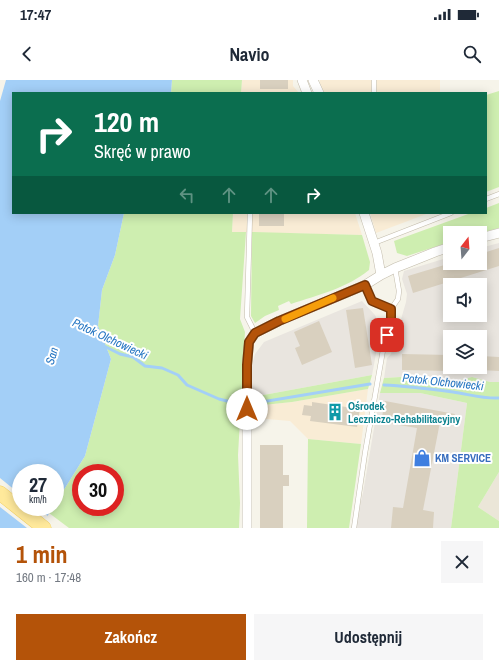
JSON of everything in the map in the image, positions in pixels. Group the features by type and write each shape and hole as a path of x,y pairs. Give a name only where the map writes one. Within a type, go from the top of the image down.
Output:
{"main road":[{"path":"0,493 44,528"}],"street":[{"path":"302,80 307,92"},
{"path":"313,80 319,92"},
{"path":"364,214 374,243 381,275"},
{"path":"487,236 499,233"},
{"path":"247,528 247,365 249,342 255,333 279,321 365,285 395,268 443,249"}],"lane":[{"path":"374,80 374,92"},
{"path":"487,200 499,194"},
{"path":"250,214 247,317 255,333"},
{"path":"374,243 448,214"},
{"path":"354,528 365,453 383,350 391,320 391,309 398,298 399,291 395,268"},
{"path":"365,285 372,301 391,309"}],"shaded area":[{"path":"242,80 293,80 293,86 298,92 241,92"},
{"path":"320,80 440,80 440,92 324,92"},
{"path":"233,214 355,214 362,235 232,232"},
{"path":"370,214 426,214 376,233"},
{"path":"499,243 499,382 490,382 472,377 449,383 417,376 384,378 387,358 391,354 406,302 407,294 402,279 404,271 443,259 443,270 487,270 487,246"},
{"path":"362,301 375,315 381,327 372,375 252,397 251,369 255,354 264,342"},
{"path":"368,389 361,444 308,439 290,421 255,418 253,406 292,402"},
{"path":"380,393 420,393 467,403 451,528 354,528 363,493"},
{"path":"499,472 499,521 478,507"}],"green space":[{"path":"172,80 242,80 241,92 171,92"},
{"path":"499,91 499,187 487,192 487,95"},
{"path":"499,203 499,228 487,231 487,226 443,226 443,244 407,256 397,253 394,241 468,214 487,214 487,208"},
{"path":"124,214 233,214 232,232 246,232 240,319 245,332 238,455 240,503 239,528 69,528 53,516 64,516 64,490 72,477 72,516 124,516 124,464 80,464 85,456 111,359 98,326 102,290 115,255"},
{"path":"252,232 362,235 370,262 369,270 351,282 332,290 291,304 289,301 278,306 279,310 265,316 255,323 251,316"},
{"path":"372,375 368,389 292,402 253,406 252,397"},
{"path":"417,376 449,383 472,377 490,382 499,382 499,472 478,507 499,521 499,528 451,528 467,403 420,393 380,393 384,378"},
{"path":"308,439 361,444 349,528 307,528"}],"water":[{"name":"San","path":"6,80 172,80 171,92 12,92 12,214 124,214 115,255 102,290 98,326 111,359 85,456 80,464 72,464 72,477 64,490 64,464 12,464 12,516 47,516 40,528 0,528 0,101"}],"pier":[{"path":"0,478 12,488 12,516 49,517 42,528 27,528 0,507"}],"building":[{"path":"260,80 288,80 288,89 260,89"},
{"path":"259,214 284,214 284,226 259,226"},
{"path":"499,248 499,266 487,270 487,252"},
{"path":"443,265 443,270 486,270 461,278 443,278 443,284 413,293 408,276"},
{"path":"363,308 372,365 355,368 346,310"},
{"path":"319,321 332,352 302,365 295,348 300,346 294,332"},
{"path":"402,354 443,355 443,371 402,370"},
{"path":"487,356 499,357 499,371 487,370"},
{"path":"385,401 455,414 453,424 440,422 423,510 434,512 433,528 391,528 393,507 403,508 417,428 381,422"},
{"name":"Ośrodek Leczniczo-Rehabilitacyjny","path":"312,402 360,409 357,427 310,421 311,416 302,415 304,405 312,406"},
{"path":"260,445 283,445 283,475 289,475 289,486 283,486 283,528 260,528"}],"waterway":[{"name":"Potok Olchowiecki","path":"104,346 120,354 133,357 145,366 162,368 178,375 187,385 219,399 239,404"},
{"name":"Potok Olchowiecki","path":"250,404 370,384"},
{"name":"Potok Olchowiecki","path":"384,385 499,398"}],"slow traffic":[{"path":"285,319 333,298"}],"place":[{"name":"Ośrodek Leczniczo-Rehabilitacyjny","path":"335,412"},
{"name":"KM SERVICE","path":"422,458"}],"route":[{"path":"247,409 247,365 249,342 255,333 260,330 365,285 372,301 391,309 391,320 387,335"}]}
